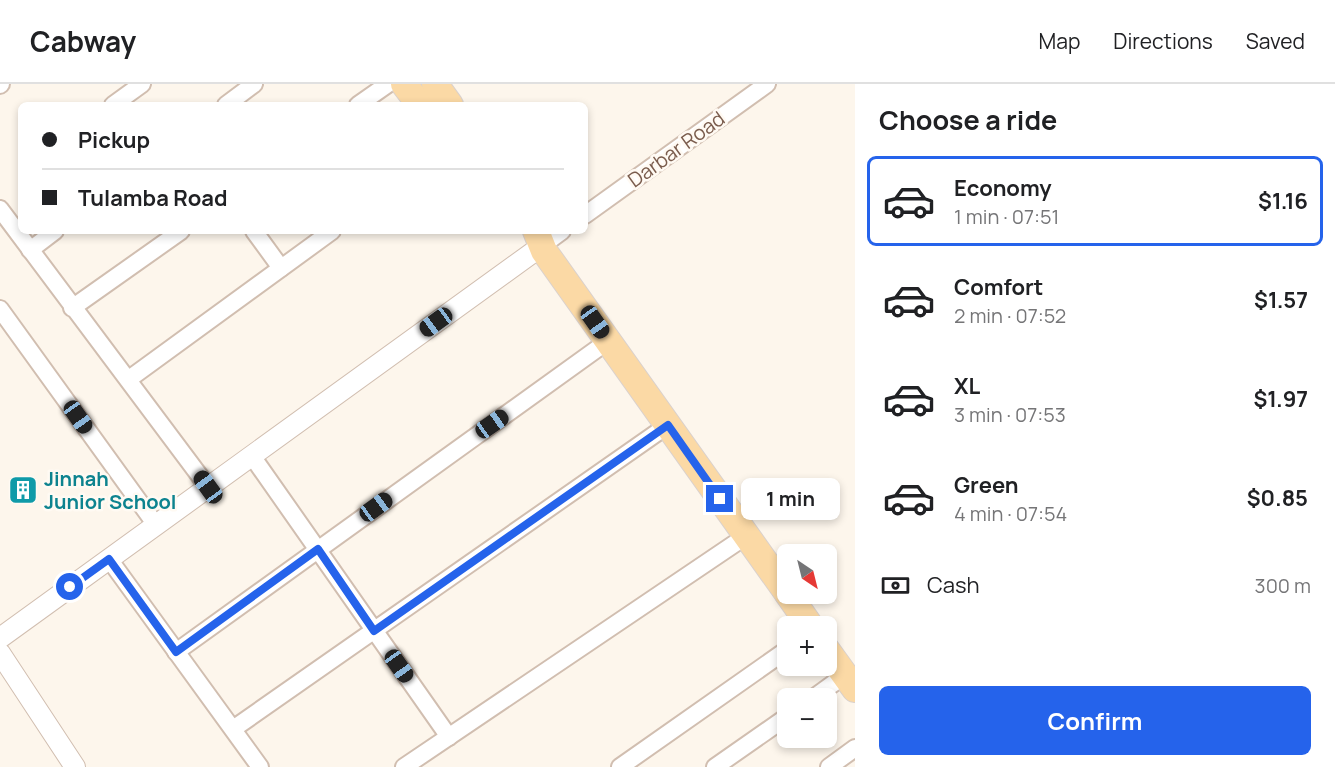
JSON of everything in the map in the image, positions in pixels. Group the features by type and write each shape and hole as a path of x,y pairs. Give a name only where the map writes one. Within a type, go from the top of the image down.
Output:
{"main road":[{"path":"404,84 418,102"},
{"path":"435,84 448,102"},
{"path":"527,234 545,241 608,340 777,579"},
{"path":"837,664 850,682"}],"street":[{"path":"230,102 254,84"},
{"path":"362,102 388,84"},
{"name":"Darbar Road","path":"588,213 767,84"},
{"path":"117,102 136,86"},
{"path":"0,209 18,234"},
{"path":"18,234 208,487"},
{"path":"30,250 51,234"},
{"path":"72,308 177,234"},
{"path":"256,234 281,268"},
{"path":"129,379 328,234"},
{"path":"0,638 545,241"},
{"path":"0,309 156,525"},
{"path":"176,652 608,340"},
{"path":"233,729 668,425"},
{"path":"252,456 449,737"},
{"path":"404,767 746,536"},
{"path":"109,559 260,767"},
{"path":"0,653 75,767"},
{"path":"620,767 777,657"},
{"path":"716,767 777,724"},
{"path":"829,767 855,748"}],"place":[{"name":"Jinnah Junior School","path":"23,490"}],"route":[{"path":"70,587 109,559 176,652 318,549 374,631 668,425 720,499"}]}
